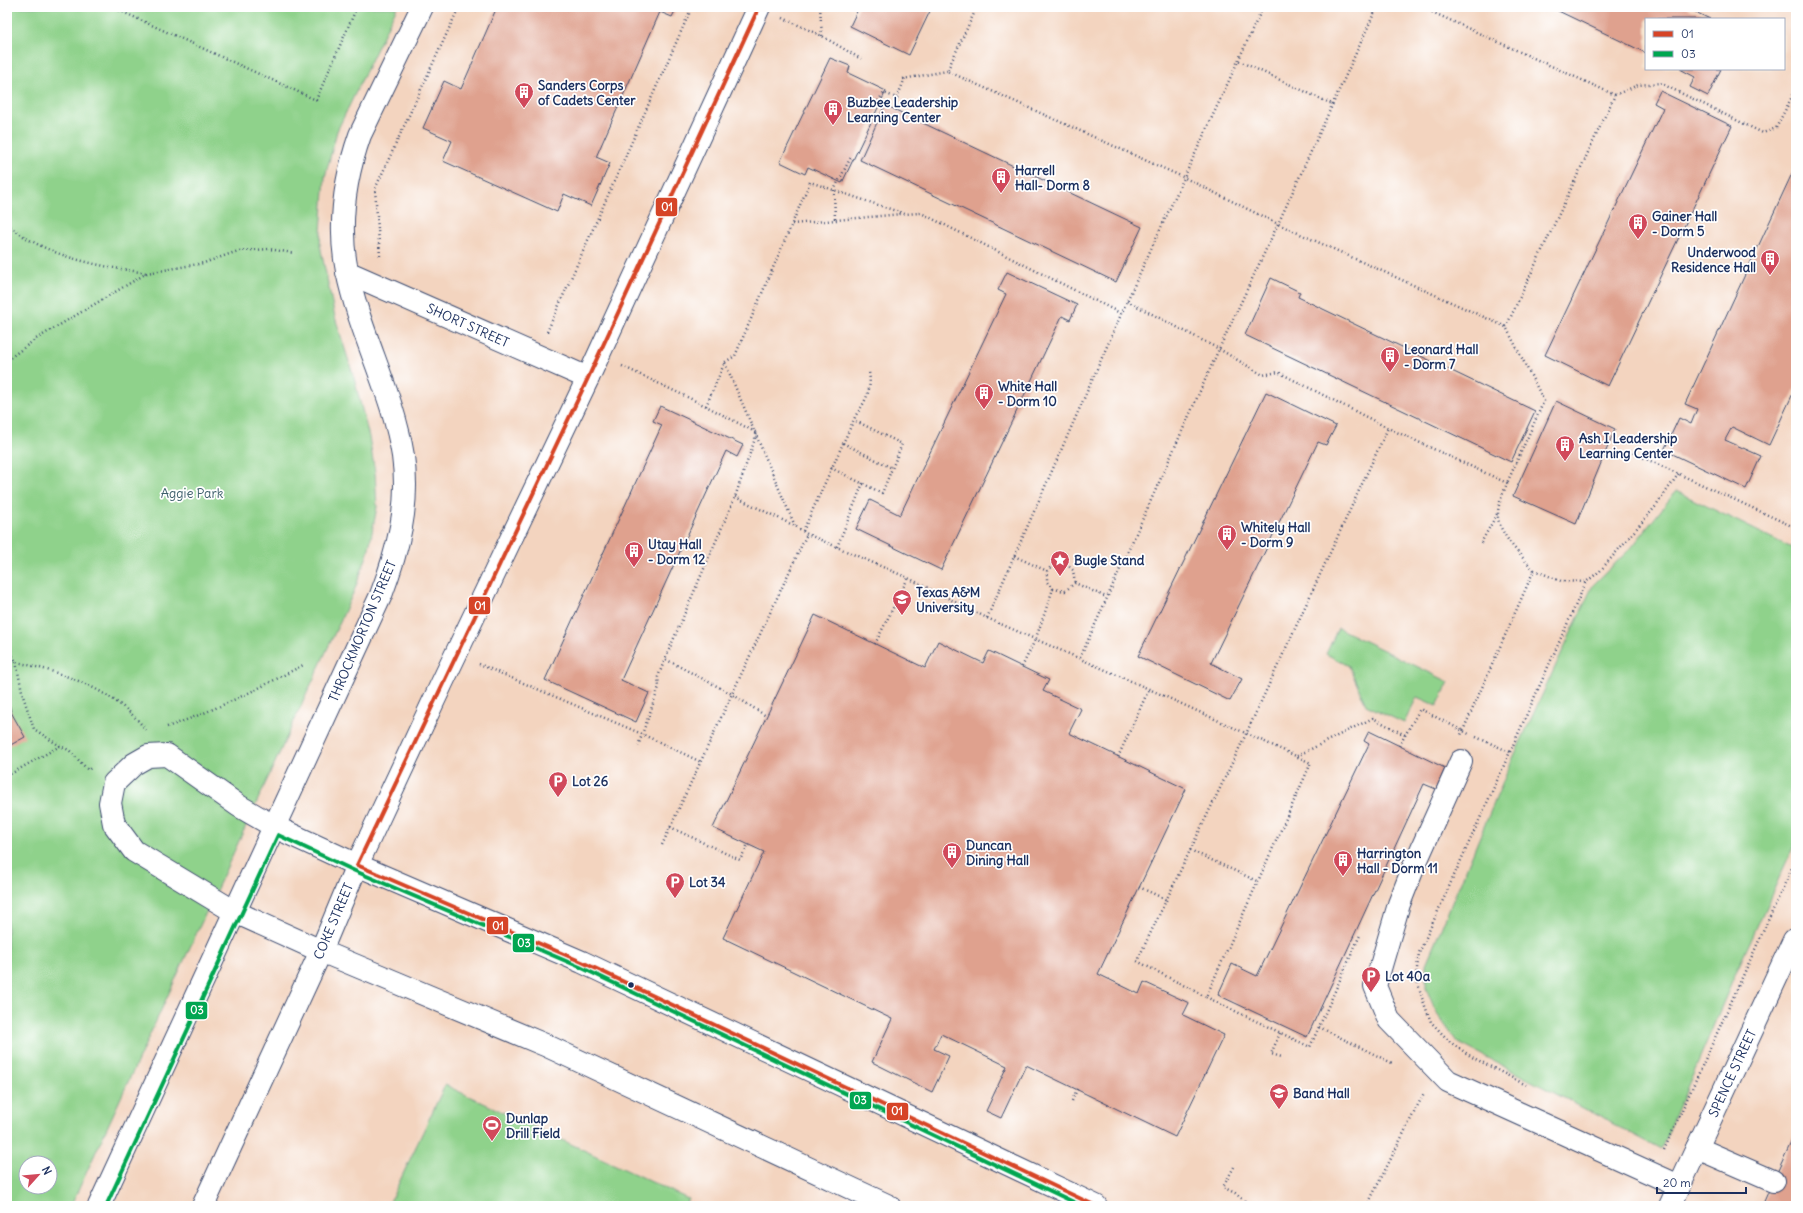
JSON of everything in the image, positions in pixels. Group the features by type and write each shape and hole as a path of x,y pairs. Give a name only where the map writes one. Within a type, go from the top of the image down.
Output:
{"street":[{"name":"THROCKMORTON STREET","path":"99,1206 381,595 400,538 404,475 399,439 388,396 354,298 347,272 344,242 344,202 353,153 367,118 422,7"},
{"name":"COKE STREET","path":"203,1206 321,951 357,865 442,683 588,378 759,7"},
{"name":"SHORT STREET","path":"347,272 588,378"},
{"path":"889,1206 545,1045 321,951 235,912 134,851 114,824 110,803 114,783 134,764 148,756 167,755 239,806 275,827 357,865 582,962 1096,1206"},
{"path":"1461,761 1398,904 1376,986 1389,1020 1448,1082 1679,1186"},
{"name":"SPENCE STREET","path":"1670,1206 1795,941"},
{"path":"1697,1148 1773,1181"}],"path":[{"path":"112,7 316,100 357,7"},
{"path":"386,259 379,255 375,189 459,7"},
{"path":"539,330 546,333 692,7"},
{"path":"759,7 822,36 861,59"},
{"path":"820,7 822,36"},
{"path":"947,71 977,7"},
{"path":"987,618 1127,301 1186,178 1263,7"},
{"path":"1080,658 1106,597 1219,349 1377,7"},
{"path":"1422,7 1615,95"},
{"path":"1239,61 1332,104"},
{"path":"878,101 884,93 897,98 904,78 947,71 1186,178 1278,224 1506,327 1544,401 1507,483 1498,512 1480,543"},
{"path":"1506,327 1615,95 1638,85 1660,83 1764,134 1776,128 1796,89"},
{"path":"835,219 834,190 851,156"},
{"path":"706,406 725,362 735,356 810,182 905,214"},
{"path":"791,224 921,212 1122,314"},
{"path":"7,224 28,239 76,260 106,267 147,273 204,263 238,251 269,249 293,253"},
{"path":"7,360 36,339 147,273"},
{"path":"1127,301 1219,349 1263,375 1278,372 1388,428 1507,483"},
{"path":"725,362 757,433 795,526"},
{"path":"618,365 706,406 757,433"},
{"path":"803,531 843,443 869,391 871,382 869,372"},
{"path":"832,468 882,493 902,444 854,420"},
{"path":"1362,932 1310,1047 1206,997 1137,961 1246,734 1388,428"},
{"path":"638,746 659,687 658,677 735,497 757,433"},
{"path":"843,443 892,468"},
{"path":"1629,451 1796,528"},
{"path":"1528,1086 1472,1057 1450,1042 1431,1022 1416,976 1419,953 1586,582 1600,571 1656,506 1679,473"},
{"path":"837,546 864,483"},
{"path":"735,497 795,526 807,534 908,578 987,618 1149,688 1311,763 1259,882 1206,997"},
{"path":"1498,512 1499,524 1513,546 1534,570 1561,581 1586,582"},
{"path":"662,845 807,534"},
{"path":"1014,556 1047,571"},
{"path":"1055,562 1065,563 1073,570 1075,584 1065,591 1053,589 1047,582 1047,571 1055,562"},
{"path":"1459,738 1534,570"},
{"path":"875,644 908,578"},
{"path":"1075,584 1106,597"},
{"path":"1022,667 1036,638 1053,589"},
{"path":"7,645 16,662 23,696 34,729 60,746"},
{"path":"665,660 732,694 766,716"},
{"path":"16,662 42,668 96,688 120,703 136,717 149,734"},
{"path":"476,663 642,734 701,762"},
{"path":"1118,757 1149,688"},
{"path":"1399,746 1420,709 1462,731 1510,752"},
{"path":"1297,756 1373,718 1405,734"},
{"path":"670,828 740,860 748,844"},
{"path":"1190,850 1259,882"},
{"path":"1662,1154 1796,859"},
{"path":"1139,887 1167,900"},
{"path":"1319,1027 1393,1064"},
{"path":"1280,1033 1271,1054 1282,1057"},
{"path":"1072,1101 1078,1087"},
{"path":"1367,1206 1423,1095 1424,1088"},
{"path":"1234,1167 1223,1187 1235,1193 1251,1206"}],"shaded area":[{"name":"Texas A&M University","path":"7,7 1796,7 1796,1206 7,1206"}],"green space":[{"name":"Aggie Park","path":"7,7 397,7 337,131 325,177 320,245 335,317 354,378 369,437 375,472 377,507 368,553 354,591 71,1206 7,1206"},
{"path":"1676,491 1796,550 1796,841 1738,968 1661,1149 1457,1042 1437,1014 1426,988 1426,964 1513,758 1593,585 1632,547"},
{"path":"1338,628 1449,682 1437,706 1417,697 1404,723 1366,705 1349,666 1326,654"},
{"name":"Dunlap Drill Field","path":"445,1085 688,1199 685,1206 388,1206"}],"building":[{"name":"Sanders Corps of Cadets Center","path":"497,7 677,7 672,17 660,12 596,157 610,163 591,206 564,194 557,212 443,161 452,141 423,128 444,81 461,89"},
{"path":"859,7 932,7 909,55 850,26"},
{"path":"1550,7 1685,7 1708,18 1645,18 1645,53"},
{"name":"Buzbee Leadership Learning Center","path":"830,58 850,66 848,73 886,91 842,183 808,167 805,174 780,162"},
{"path":"1682,70 1721,70 1708,96 1690,87 1695,77"},
{"name":"Gainer Hall - Dorm 5","path":"1660,91 1732,126 1608,386 1545,355 1663,108 1654,103"},
{"name":"Harrell Hall- Dorm 8","path":"885,105 1142,227 1116,282 860,160"},
{"name":"Underwood Residence Hall","path":"1796,165 1796,387 1769,445 1732,427 1725,440 1761,456 1746,489 1664,450 1679,418 1691,424 1697,409 1685,404"},
{"name":"White Hall - Dorm 10","path":"1007,272 1077,305 1070,320 1062,316 941,570 856,529 870,500 900,515 1006,294 998,290"},
{"name":"Leonard Hall - Dorm 7","path":"1271,278 1300,292 1298,297 1535,411 1511,462 1245,335"},
{"name":"Whitely Hall - Dorm 9","path":"1266,392 1336,426 1326,445 1318,442 1211,663 1242,679 1230,701 1138,656"},
{"name":"Ash I Leadership Learning Center","path":"1556,401 1615,429 1576,524 1513,496"},
{"name":"Utay Hall - Dorm 12","path":"660,406 743,445 737,457 726,451 621,680 649,693 636,722 545,680 662,425 653,421"},
{"name":"Duncan Dining Hall","path":"815,615 925,668 938,641 983,663 989,651 1049,680 1043,691 1081,709 1069,733 1186,789 1098,974 1139,994 1144,982 1189,1003 1183,1015 1224,1035 1175,1137 1026,1065 1001,1118 986,1111 1007,1066 941,1034 934,1049 949,1056 932,1092 872,1062 892,1019 723,938 764,852 713,828"},
{"path":"7,695 11,712 25,737 7,747"},
{"name":"Harrington Hall - Dorm 11","path":"1369,731 1445,768 1436,789 1424,784 1307,1037 1218,995 1232,964 1257,976 1369,744 1364,741"},
{"path":"1796,1132 1796,1206 1762,1206 1773,1181"}],"transit line":[{"name":"01","path":"759,7 588,378 357,865 582,962 1096,1206"},
{"name":"03","path":"106,1206 278,835 355,871 580,967 1082,1206"}],"place":[{"name":"Sanders Corps of Cadets Center","path":"524,109"},
{"name":"Buzbee Leadership Learning Center","path":"833,126"},
{"name":"Harrell Hall- Dorm 8","path":"1001,194"},
{"name":"Gainer Hall - Dorm 5","path":"1638,240"},
{"name":"Underwood Residence Hall","path":"1770,276"},
{"name":"Leonard Hall - Dorm 7","path":"1390,373"},
{"name":"White Hall - Dorm 10","path":"984,410"},
{"name":"Ash I Leadership Learning Center","path":"1565,462"},
{"name":"Whitely Hall - Dorm 9","path":"1227,551"},
{"name":"Utay Hall - Dorm 12","path":"634,568"},
{"name":"Bugle Stand","path":"1060,577"},
{"name":"Texas A&M University","path":"902,616"},
{"name":"Lot 26","path":"558,798"},
{"name":"Duncan Dining Hall","path":"952,869"},
{"name":"Harrington Hall - Dorm 11","path":"1343,877"},
{"name":"Lot 34","path":"675,899"},
{"name":"Lot 40a","path":"1371,993"},
{"name":"Band Hall","path":"1279,1110"},
{"name":"Dunlap Drill Field","path":"492,1142"}]}
